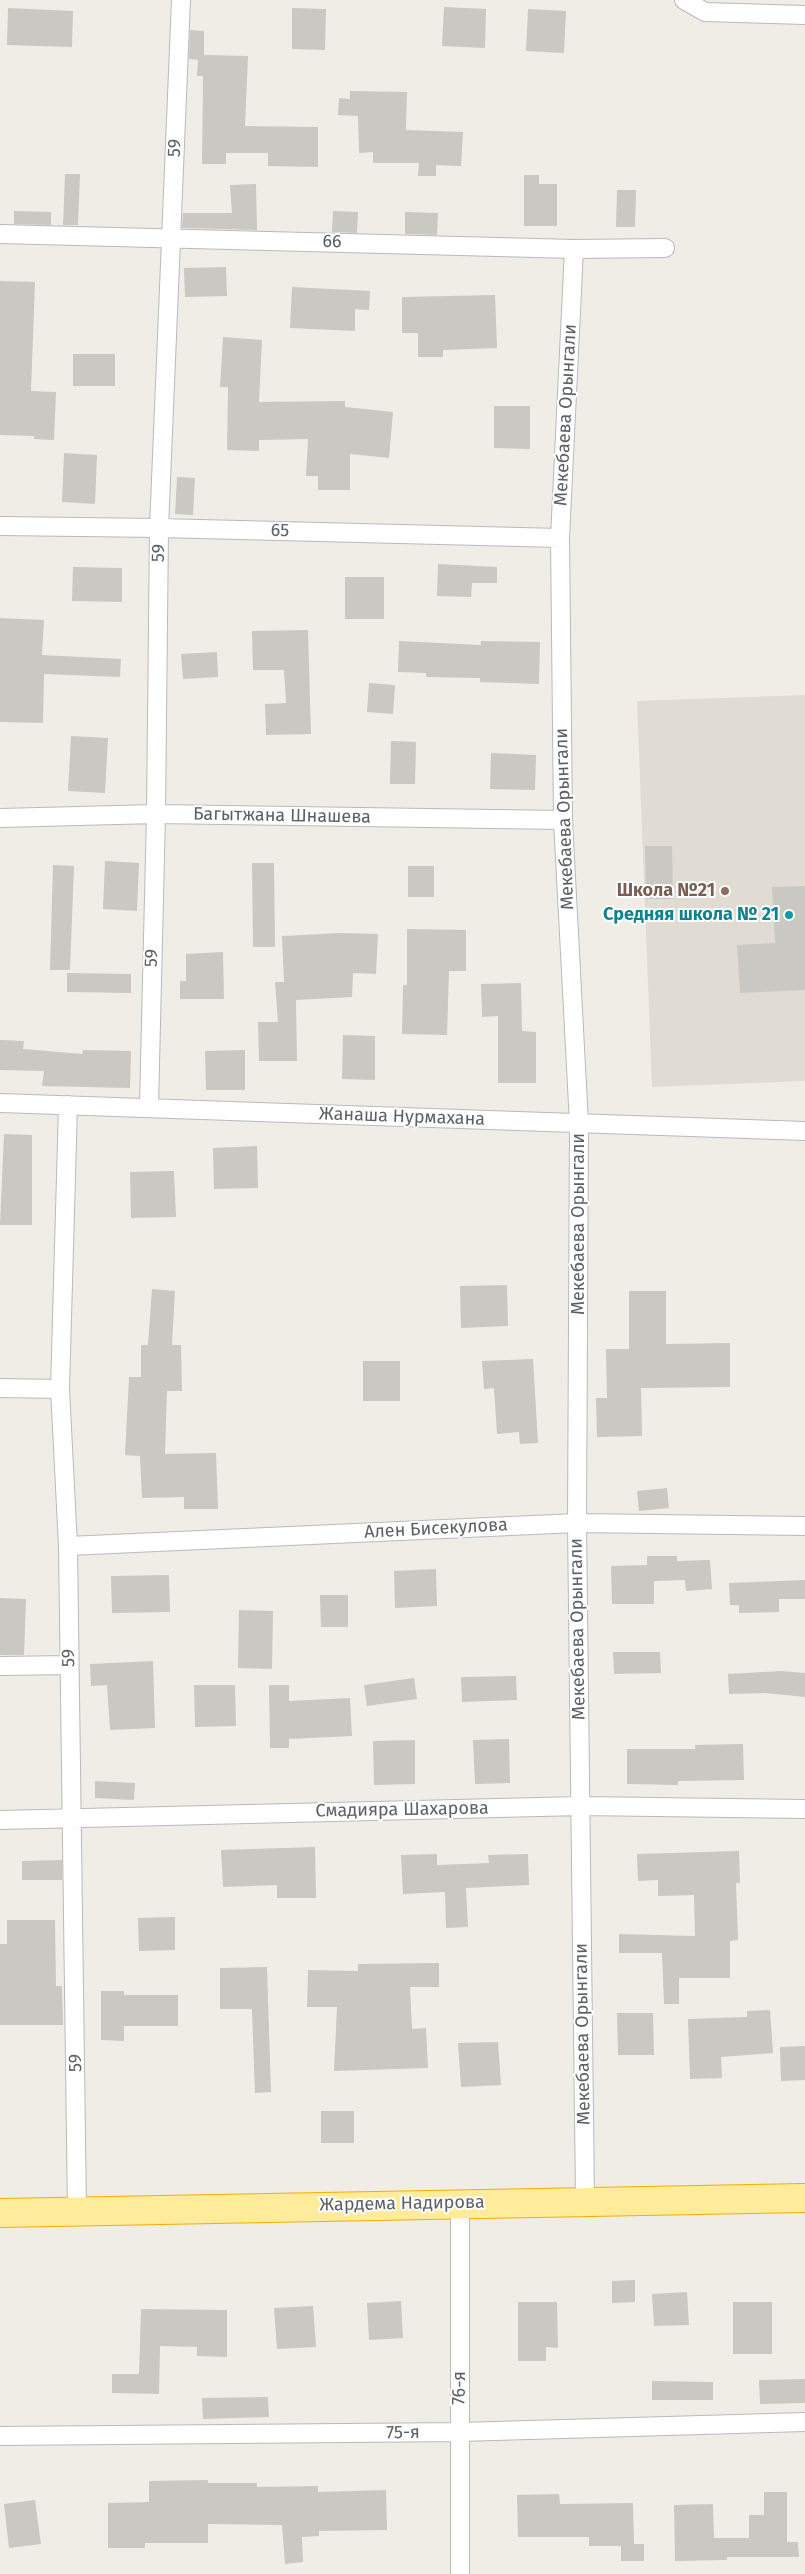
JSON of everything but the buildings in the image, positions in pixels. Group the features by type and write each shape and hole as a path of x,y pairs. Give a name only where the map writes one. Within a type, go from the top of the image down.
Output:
{"highway":[{"name":"Жардема Надирова","path":"0,2212 585,2200 805,2198"}],"street":[{"name":"59","path":"149,1106 156,814 159,528 181,0"},
{"path":"684,0 705,12 805,15"},
{"name":"66","path":"0,234 574,249 665,248"},
{"name":"Мекебаева Орынгали","path":"574,249 560,538 563,820 579,1124 577,1523 585,2200"},
{"name":"65","path":"0,526 560,538"},
{"name":"Багытжана Шнашева","path":"0,818 156,814 563,820"},
{"name":"Жанаша Нурмахана","path":"0,1103 149,1106 579,1124 805,1131"},
{"name":"59","path":"68,1105 60,1389 68,1546 70,1819 77,2210"},
{"path":"0,1388 60,1389"},
{"name":"Ален Бисекулова","path":"68,1546 577,1523 805,1526"},
{"path":"0,1666 69,1665"},
{"name":"Смадияра Шахарова","path":"0,1820 581,1806 805,1809"},
{"name":"76-я","path":"460,2203 460,2574"},
{"name":"75-я","path":"0,2436 460,2432 805,2422"}],"shaded area":[{"name":"Школа №21","path":"805,695 805,1081 652,1087 637,701"}],"place":[{"name":"Школа №21","path":"725,891"},
{"name":"Средняя школа № 21","path":"789,915"}]}
